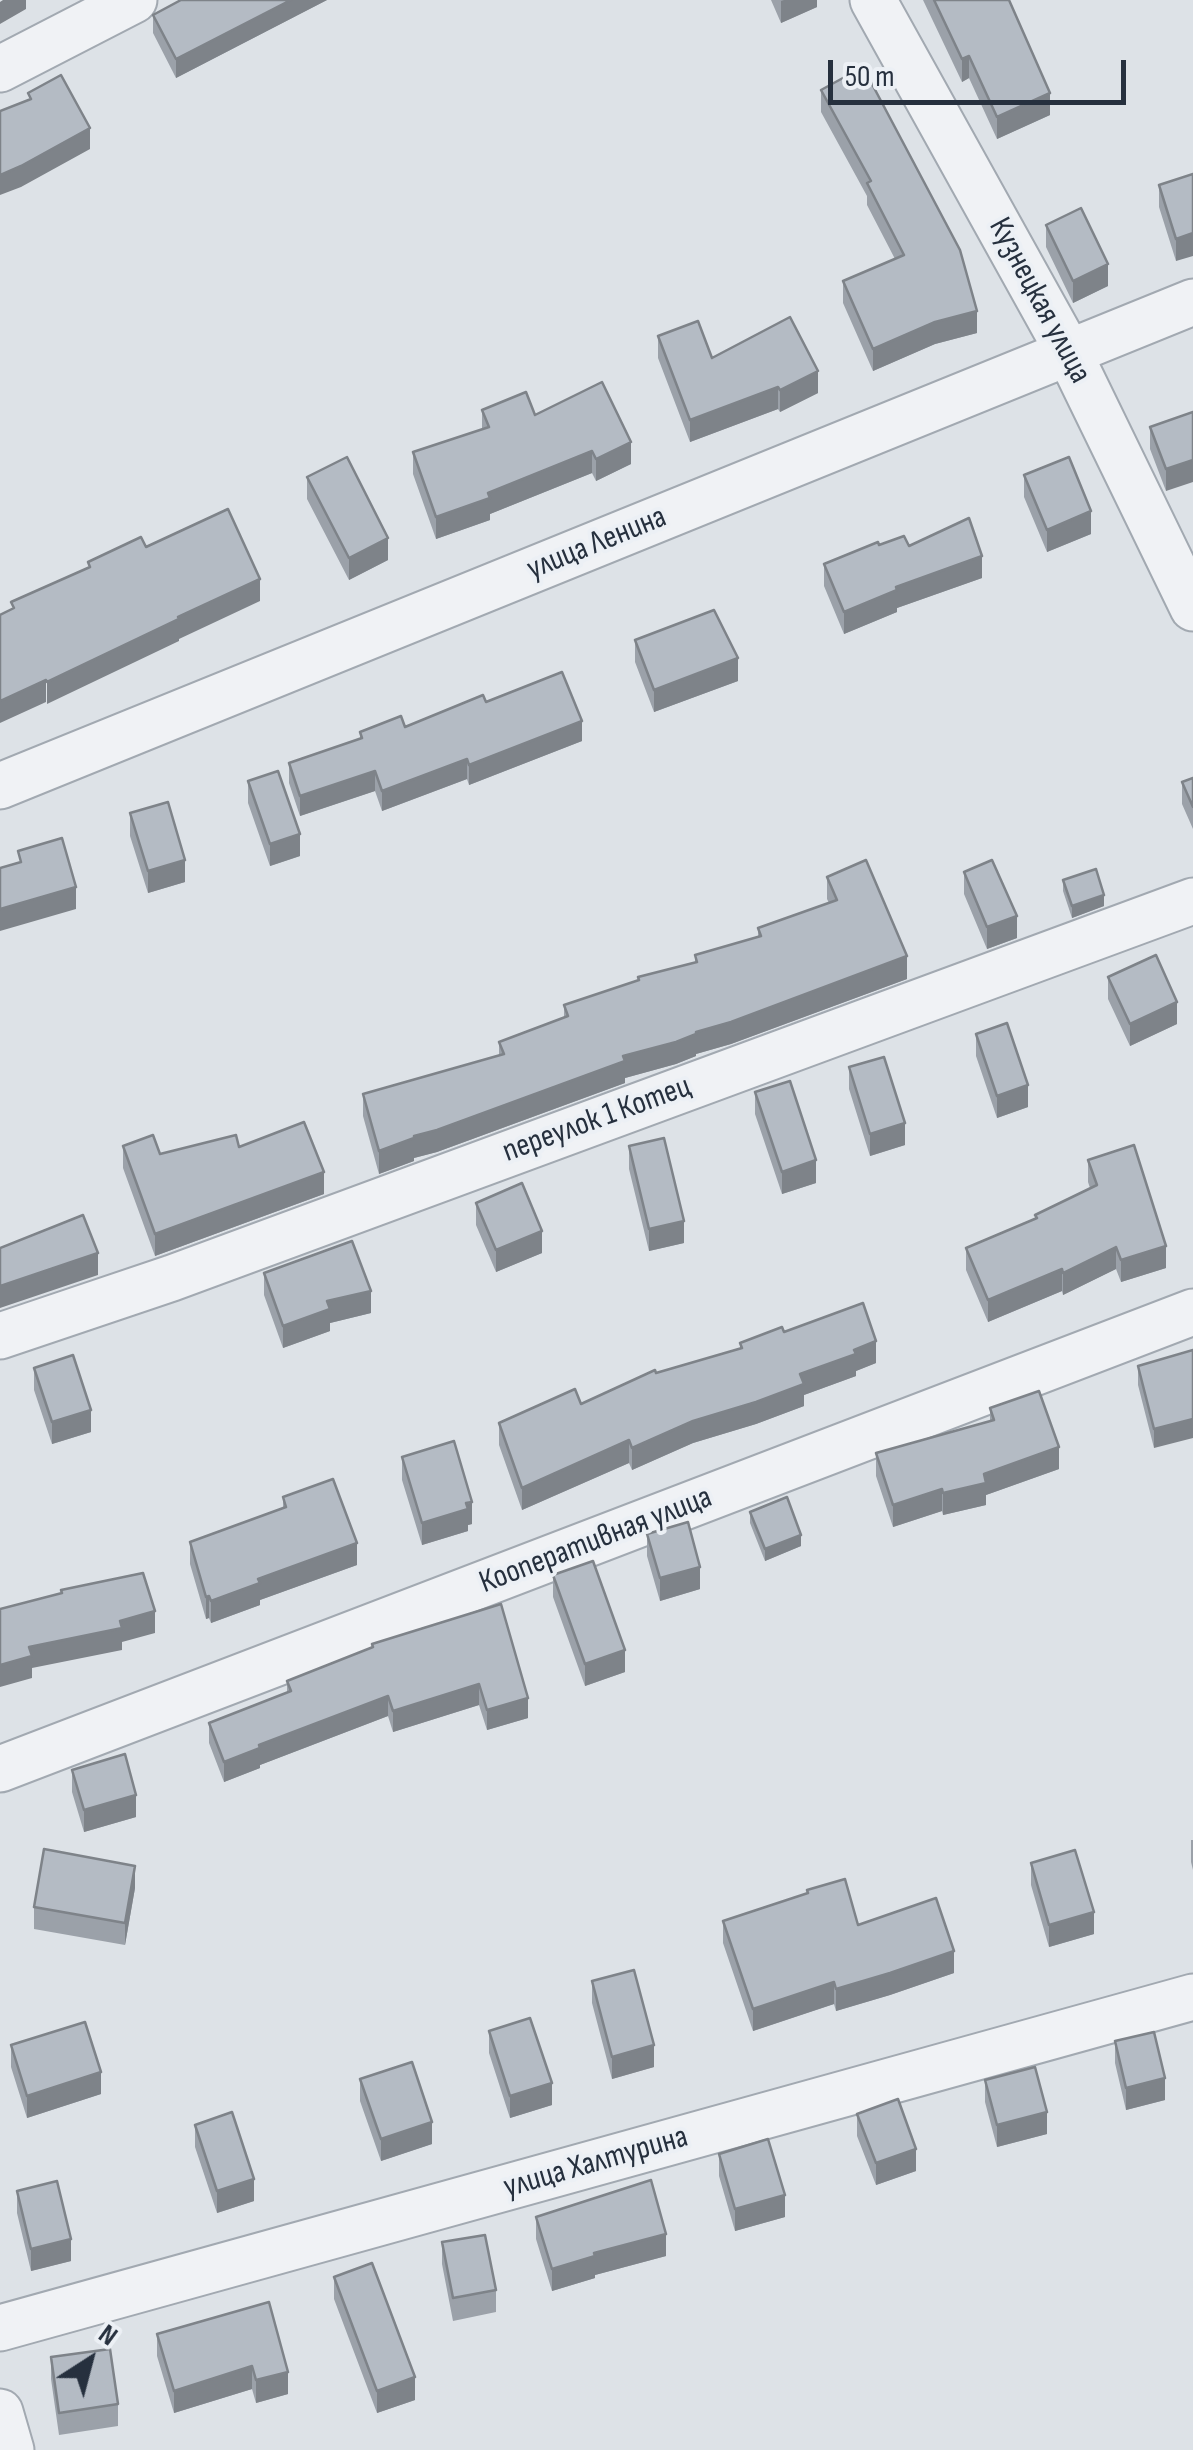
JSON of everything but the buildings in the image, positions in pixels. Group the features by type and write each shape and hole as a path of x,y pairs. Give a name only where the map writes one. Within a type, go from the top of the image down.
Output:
{"street":[{"path":"0,69 134,0"},
{"name":"Кузнецкая улица","path":"873,0 1069,353 1193,608"},
{"name":"улица Ленина","path":"0,786 1193,302"},
{"name":"переулок 1 Котец","path":"0,1336 172,1278 1193,901"},
{"name":"Кооперативная улица","path":"0,1770 1193,1312"},
{"name":"улица Халтурина","path":"0,2328 1193,1997"},
{"path":"0,2412 11,2450"}]}
